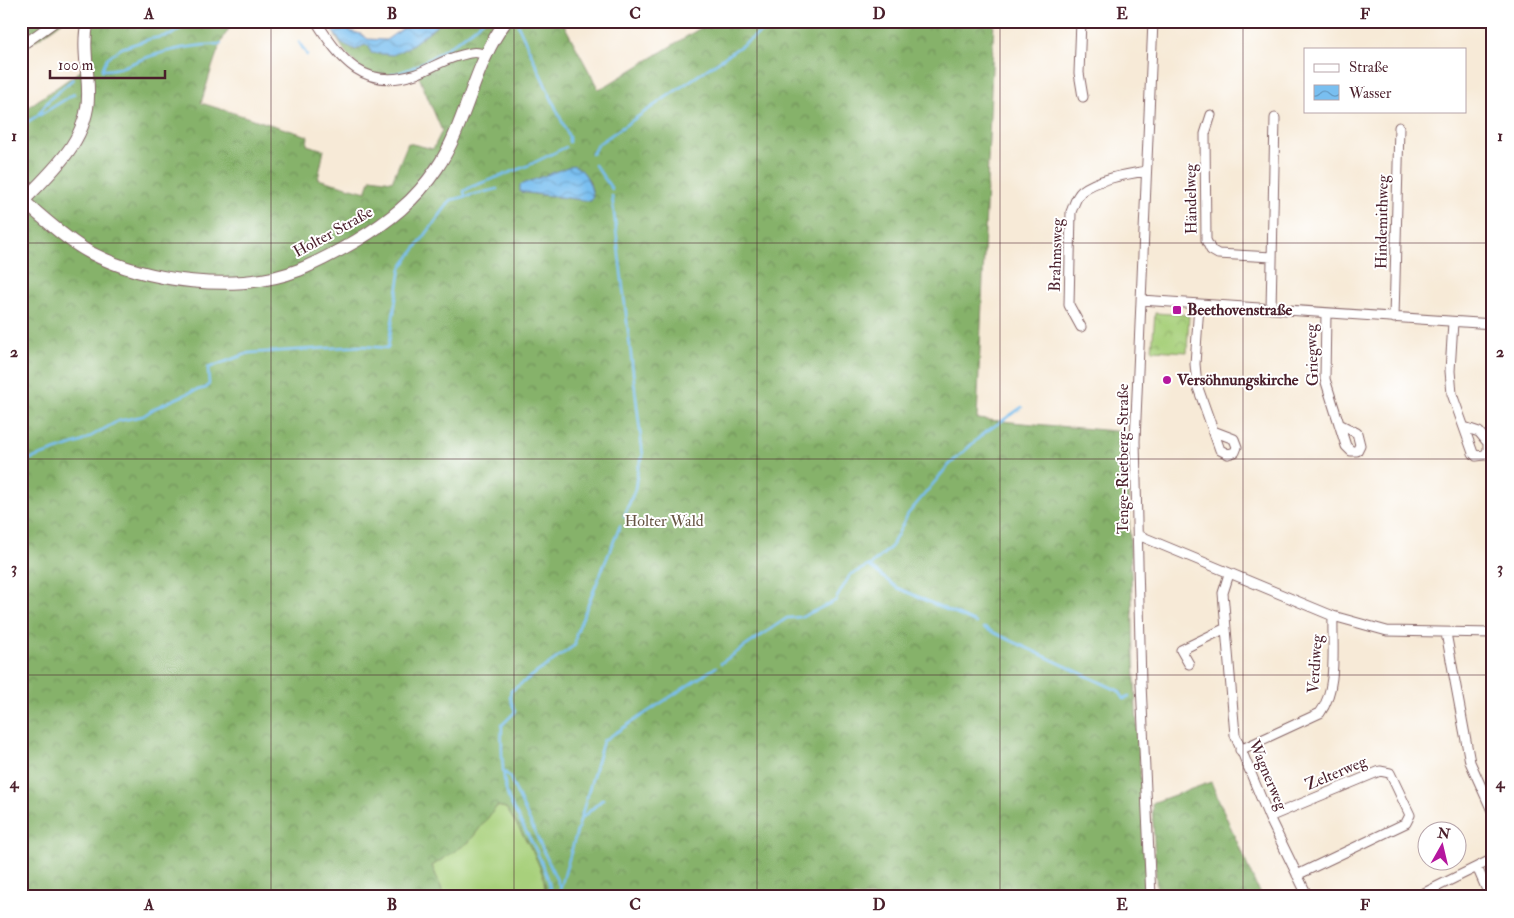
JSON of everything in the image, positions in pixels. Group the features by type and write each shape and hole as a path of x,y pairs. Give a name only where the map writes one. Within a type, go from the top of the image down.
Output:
{"street":[{"path":"21,46 56,21"},
{"path":"22,202 70,151 81,132 87,113 89,92 85,46 88,21"},
{"path":"316,21 356,71 377,79 401,78 418,73 445,60 476,51 487,56"},
{"name":"Holter Straße","path":"22,202 87,252 114,263 159,276 193,281 233,283 272,278 298,270 351,244 408,205 436,168 452,142 487,56 506,21"},
{"path":"1081,21 1079,73 1083,97"},
{"name":"Tenge-Rietberg-Straße","path":"1150,897 1135,441 1153,21"},
{"name":"Händelweg","path":"1211,116 1206,134 1206,240 1211,250 1218,254 1272,257"},
{"path":"1270,309 1275,118"},
{"name":"Hindemithweg","path":"1394,318 1399,127"},
{"name":"Brahmsweg","path":"1081,327 1069,304 1072,212 1076,199 1083,190 1115,177 1146,171"},
{"path":"1141,300 1493,324"},
{"path":"1200,305 1194,364 1197,385 1213,431"},
{"name":"Griegweg","path":"1326,313 1325,379 1339,424"},
{"path":"1453,322 1450,371 1452,394 1464,427"},
{"path":"1138,535 1333,616 1386,631 1493,633"},
{"name":"Wagnerweg","path":"1229,574 1223,593 1235,735 1269,817 1308,897"},
{"name":"Verdiweg","path":"1240,750 1320,713 1331,692 1333,616"},
{"path":"1188,664 1181,650 1226,628"},
{"path":"1446,633 1470,762 1493,813"},
{"name":"Zelterweg","path":"1269,817 1380,771 1390,773 1410,815 1406,823 1297,875"},
{"path":"1416,897 1493,859"},
{"path":"1476,867 1490,897"}],"green space":[{"path":"21,21 63,21 21,51"},
{"name":"Holter Wald","path":"82,21 235,21 229,28 219,48 201,103 308,136 307,145 324,150 318,179 366,192 371,178 392,181 408,143 433,149 442,131 416,70 393,77 380,77 372,74 350,58 335,35 342,43 356,50 364,45 410,46 443,21 562,21 599,90 712,21 994,21 977,419 1126,432 1136,709 1148,897 544,897 543,876 526,839 506,808 497,806 469,842 432,866 445,897 21,897 21,112 82,70","holes":["579,168 589,180 593,196 590,201 520,192"]},
{"path":"1155,313 1189,315 1187,352 1152,350"},
{"path":"1211,782 1261,897 1157,897 1152,803"},
{"path":"497,806 506,808 526,839 543,876 544,897 445,897 432,866 469,841"}],"water":[{"path":"324,21 349,21 350,31 361,34 368,39 386,40 413,21 443,21 410,46 393,55 371,53 369,46 364,45 356,50 342,43"},
{"path":"573,165 582,171 587,178 593,196 591,201 520,192 520,185"}],"waterway":[{"path":"221,44 177,49 122,67 102,70 107,58 122,48 150,39 171,35 183,27 218,24 224,21"},
{"path":"392,74 414,67 452,44 483,21"},
{"path":"518,25 569,137 569,142"},
{"path":"592,154 598,144 770,26"},
{"path":"299,42 307,55"},
{"path":"21,126 37,116 50,99 73,79"},
{"path":"40,115 74,94"},
{"path":"465,196 464,191 471,187 527,166 566,147"},
{"path":"595,165 612,189"},
{"path":"21,462 81,442 118,421 143,416 155,408 193,391 206,388 209,384 208,368 249,353 362,346 388,348 401,268 451,200 497,189"},
{"path":"612,196 643,456 638,468 635,489 624,517"},
{"path":"721,663 787,618 802,617 835,601 850,575 872,564 891,547 908,514 948,466 983,434 1022,407"},
{"path":"548,897 550,889 545,872 535,848 507,795 503,764 502,725 515,712 510,697 511,691 575,645 576,634 620,526"},
{"path":"869,566 896,587 976,623"},
{"path":"984,628 1119,691 1124,699 1129,697"},
{"path":"558,897 603,741 716,667"},
{"path":"503,771 509,776 560,887"},
{"path":"582,818 603,799"}],"place":[{"name":"Beethovenstraße","path":"1177,310"},
{"name":"Versöhnungskirche","path":"1167,380"}]}
